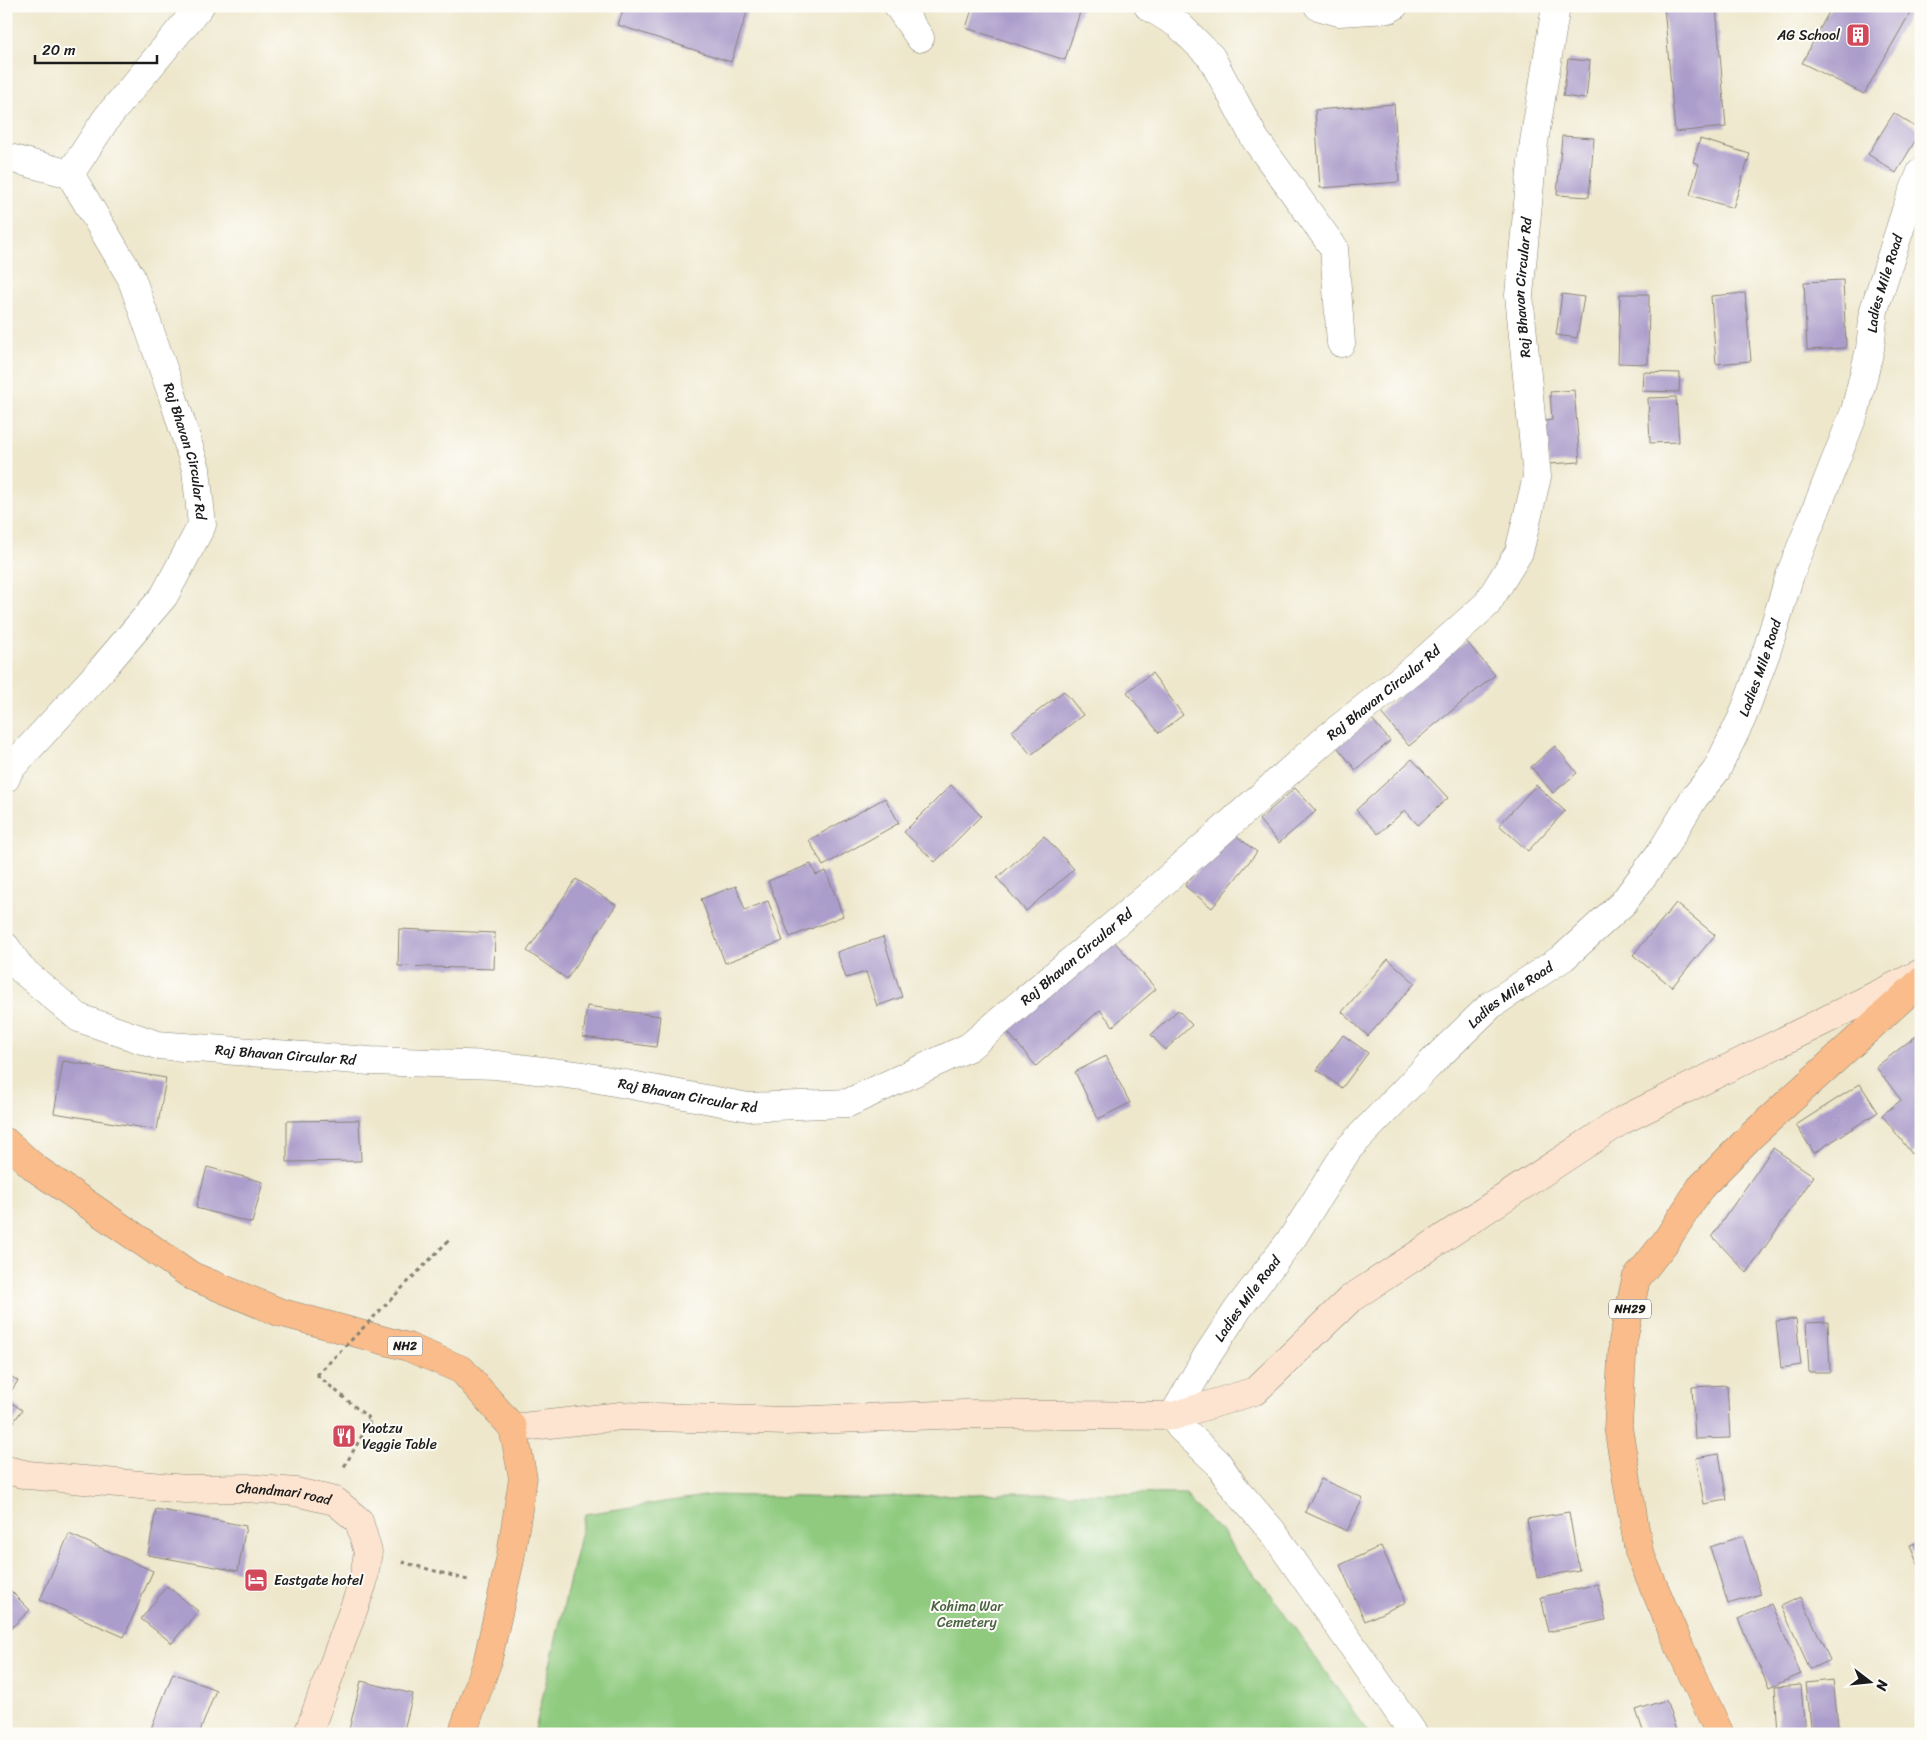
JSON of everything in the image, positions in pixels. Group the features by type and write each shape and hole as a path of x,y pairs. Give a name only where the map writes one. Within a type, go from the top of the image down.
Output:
{"highway":[{"name":"NH29","path":"1720,1734 1639,1552 1618,1427 1623,1341 1636,1279 1666,1242 1700,1188 1751,1136 1921,981"},
{"name":"NH2","path":"6,1142 35,1168 192,1276 279,1312 408,1347 462,1370 512,1428 523,1478 503,1590 487,1663 462,1734"}],"main road":[{"path":"512,1428 621,1416 785,1420 965,1414 1173,1416 1255,1391 1350,1299 1621,1121 1921,973"},
{"name":"Chandmari road","path":"6,1470 28,1475 185,1489 247,1488 296,1492 335,1501 359,1521 368,1552 363,1583 308,1734"}],"street":[{"path":"6,157 70,174 106,119 200,6"},
{"path":"898,6 920,38"},
{"path":"1148,6 1179,24 1211,57 1255,139 1334,248 1341,343"},
{"path":"1318,6 1339,12 1389,9 1394,6"},
{"name":"Raj Bhavan Circular Rd","path":"6,947 21,969 79,1018 157,1046 370,1061 496,1065 583,1076 748,1107 848,1103 969,1047 1147,897 1328,736 1421,663 1487,604 1519,552 1537,477 1519,295 1534,142 1556,6"},
{"name":"Ladies Mile Road","path":"1173,1416 1217,1340 1238,1309 1293,1237 1348,1149 1491,1004 1564,956 1622,903 1663,849 1694,798 1716,771 1742,718 1767,650 1790,574 1854,411 1870,350 1874,310 1906,210 1921,172"},
{"name":"Raj Bhavan Circular Rd","path":"6,778 10,770 102,669 164,596 202,525 196,469 172,394 130,277 70,174"},
{"path":"1173,1416 1180,1427 1217,1462 1234,1487 1272,1531 1414,1734"}],"path":[{"path":"325,1498 371,1420 317,1375 450,1239"},
{"path":"368,1552 503,1590"}],"green space":[{"name":"Kohima War Cemetery","path":"1007,1493 1186,1494 1192,1504 1224,1534 1238,1556 1271,1594 1369,1734 534,1734 585,1514 711,1495 852,1498"}],"building":[{"path":"749,6 731,62 618,25 623,10 614,7"},
{"path":"973,6 1074,6 1081,9 1065,60 966,28"},
{"path":"1664,6 1716,6 1726,127 1675,132"},
{"name":"AG School","path":"1832,6 1914,6 1864,94 1802,63"},
{"path":"1568,59 1590,61 1586,99 1563,96"},
{"path":"1394,104 1399,182 1320,188 1315,110"},
{"path":"1894,113 1921,131 1896,173 1868,154"},
{"path":"1562,136 1594,138 1589,197 1557,195"},
{"path":"1700,139 1750,154 1733,208 1690,195 1699,164 1693,162"},
{"path":"1843,280 1846,348 1807,350 1804,282"},
{"path":"1745,293 1751,361 1716,364 1711,296"},
{"path":"1562,294 1584,297 1577,338 1556,335"},
{"path":"1620,294 1649,294 1648,364 1618,363"},
{"path":"1643,372 1680,373 1679,392 1642,391"},
{"path":"1574,390 1580,462 1549,464 1545,421 1552,420 1550,392"},
{"path":"1676,397 1679,442 1650,443 1648,398"},
{"path":"1466,641 1495,675 1409,746 1380,712"},
{"path":"1152,673 1183,715 1159,733 1127,692"},
{"path":"1064,691 1083,715 1031,755 1012,731"},
{"path":"1372,719 1390,741 1356,770 1337,747"},
{"path":"1555,746 1577,773 1553,793 1531,767"},
{"path":"1412,759 1448,798 1418,825 1405,810 1378,834 1356,810"},
{"path":"951,785 981,816 935,862 904,832"},
{"path":"1536,785 1565,811 1528,851 1499,825"},
{"path":"1295,788 1316,811 1279,843 1259,820"},
{"path":"885,798 899,823 823,866 809,840"},
{"path":"1229,830 1257,852 1212,908 1185,886"},
{"path":"1044,836 1074,869 1026,911 997,878"},
{"path":"811,864 816,875 826,871 843,916 790,937 768,881"},
{"path":"576,879 616,905 567,979 527,951"},
{"path":"736,886 745,910 768,901 783,941 725,963 701,899"},
{"path":"1676,903 1715,935 1672,987 1633,955"},
{"path":"399,929 495,933 494,969 398,966"},
{"path":"883,937 902,997 877,1006 866,972 846,978 837,952"},
{"path":"1112,939 1156,989 1113,1026 1100,1010 1036,1066 1006,1030"},
{"path":"1388,959 1415,983 1368,1036 1342,1012"},
{"path":"587,1006 660,1016 656,1047 583,1037"},
{"path":"1178,1010 1192,1025 1165,1050 1151,1035"},
{"path":"1921,1032 1921,1147 1912,1154 1882,1115 1901,1100 1876,1067"},
{"path":"1343,1035 1368,1053 1342,1088 1317,1070"},
{"path":"1106,1056 1130,1103 1098,1119 1075,1072"},
{"path":"63,1061 166,1078 157,1130 54,1113"},
{"path":"1860,1084 1878,1112 1814,1153 1796,1125"},
{"path":"359,1120 361,1161 287,1162 287,1121"},
{"path":"1773,1148 1814,1176 1747,1273 1712,1236"},
{"path":"207,1167 263,1182 252,1223 196,1208"},
{"path":"1796,1319 1801,1365 1781,1368 1776,1321"},
{"path":"1828,1322 1830,1372 1809,1372 1806,1323"},
{"path":"6,1373 18,1381 6,1398"},
{"path":"1727,1385 1730,1438 1695,1439 1692,1387"},
{"path":"6,1399 22,1410 6,1433"},
{"path":"1719,1454 1727,1500 1704,1504 1696,1458"},
{"path":"1321,1479 1363,1498 1347,1531 1305,1512"},
{"path":"156,1509 246,1526 238,1571 148,1555"},
{"path":"1569,1512 1579,1570 1537,1578 1527,1519"},
{"path":"69,1534 153,1571 124,1637 40,1600"},
{"path":"1743,1536 1761,1594 1728,1604 1710,1547"},
{"path":"1921,1541 1921,1571 1910,1545"},
{"path":"1381,1546 1406,1602 1365,1621 1340,1565"},
{"path":"1598,1584 1606,1620 1549,1632 1541,1597"},
{"path":"6,1586 30,1610 6,1633"},
{"path":"167,1586 198,1611 172,1643 141,1619"},
{"path":"1801,1597 1830,1660 1810,1669 1781,1606"},
{"path":"1771,1604 1801,1674 1769,1688 1738,1619"},
{"path":"173,1673 216,1690 199,1734 149,1734"},
{"path":"1833,1680 1839,1734 1812,1734 1806,1683"},
{"path":"361,1681 413,1694 403,1734 348,1734"},
{"path":"1801,1685 1805,1734 1778,1734 1775,1687"},
{"path":"1666,1700 1677,1734 1644,1734 1636,1710"}],"place":[{"name":"AG School","path":"1858,35"},
{"name":"Yaotzu Veggie Table","path":"344,1436"},
{"name":"Eastgate hotel","path":"256,1580"}]}
